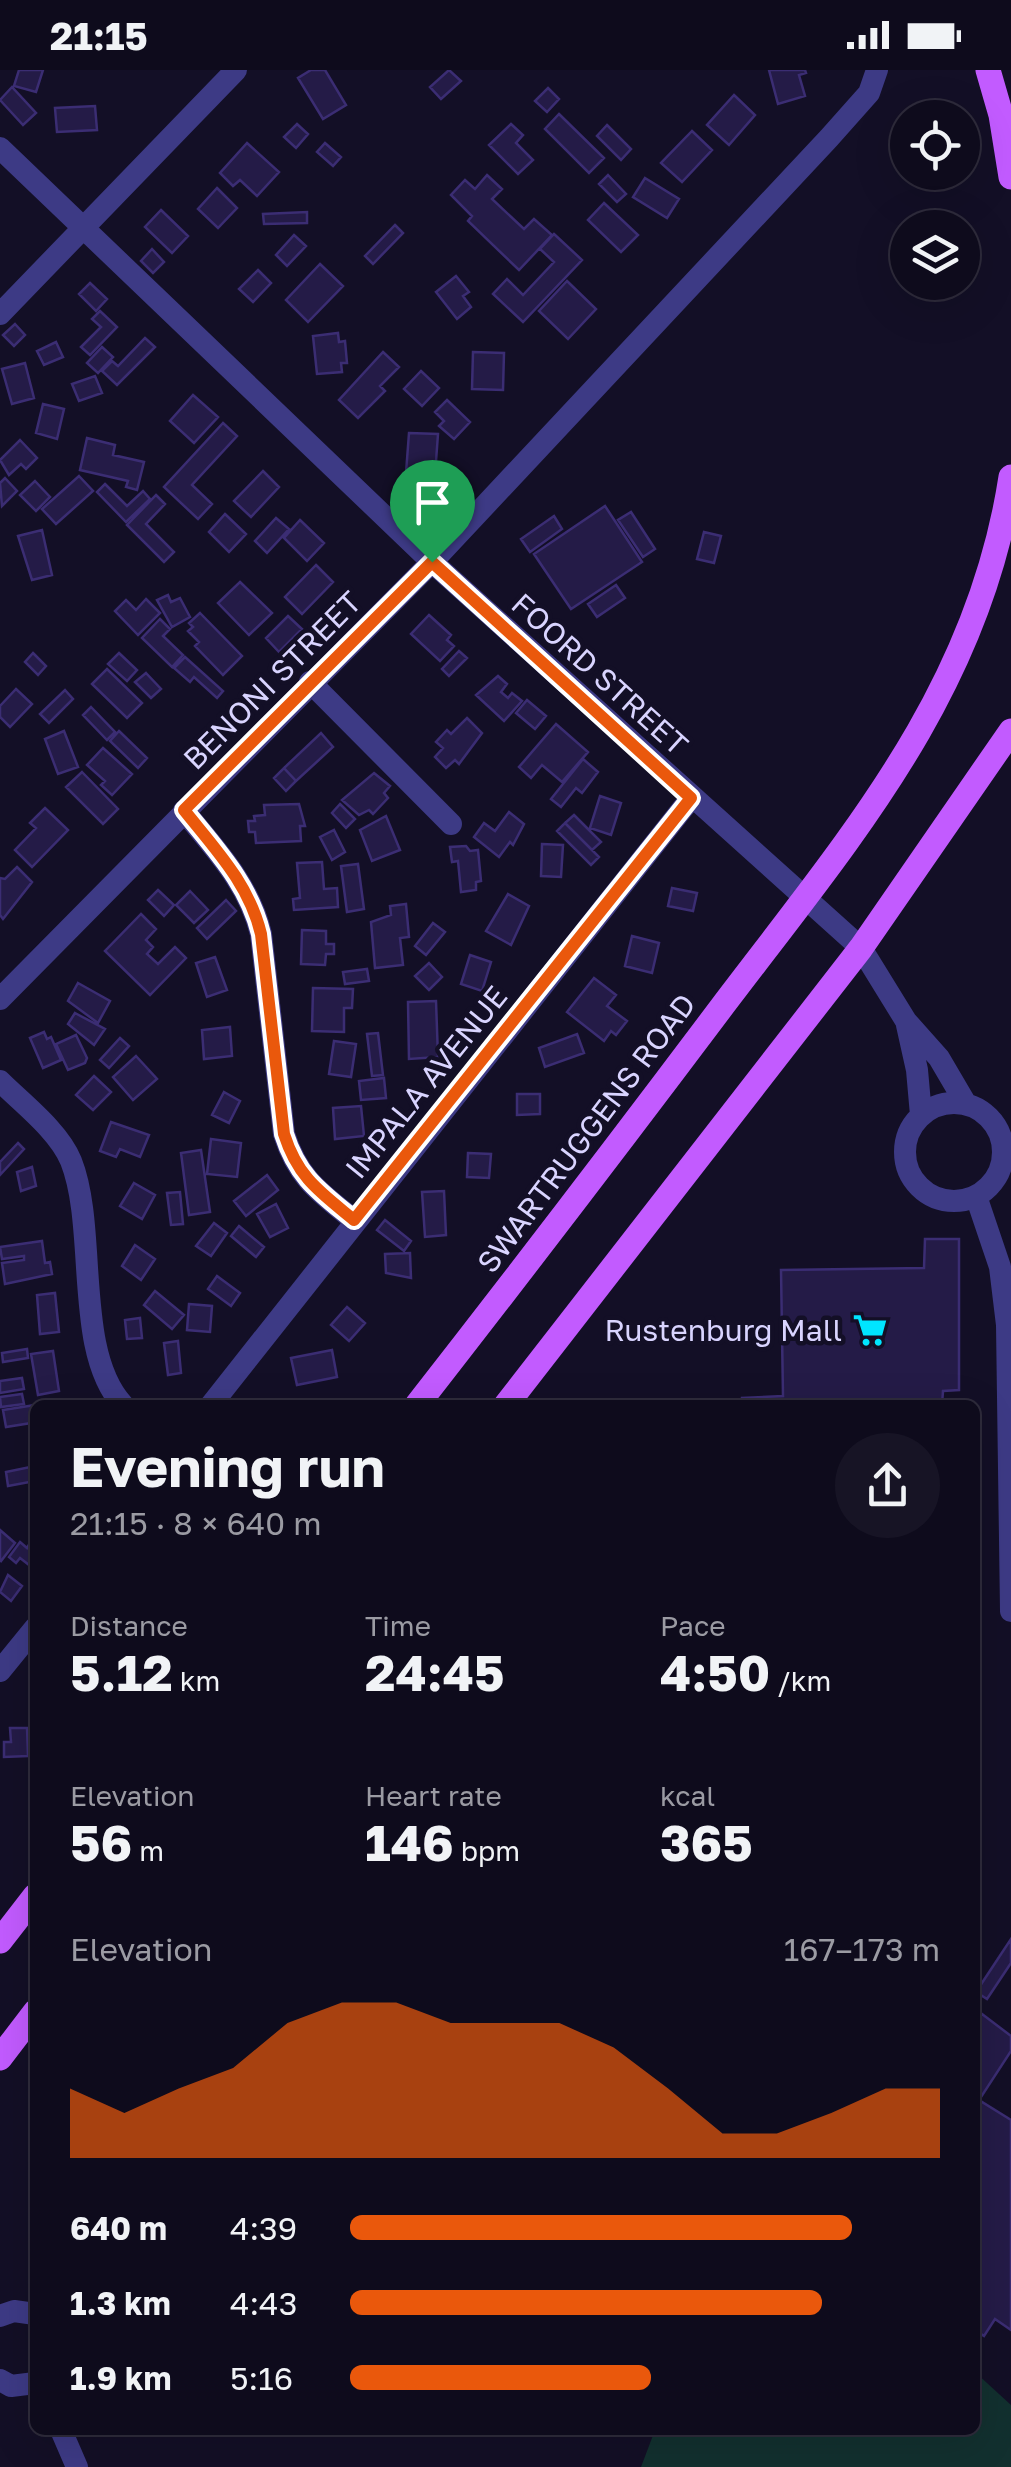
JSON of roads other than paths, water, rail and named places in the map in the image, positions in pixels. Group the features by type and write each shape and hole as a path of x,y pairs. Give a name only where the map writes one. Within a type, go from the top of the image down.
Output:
{"main road":[{"path":"988,70 1001,115 1011,178"},
{"name":"SWARTRUGGENS ROAD","path":"421,1400 890,784 936,705 978,610 1011,476"},
{"path":"510,1400 861,948 1011,731"},
{"path":"0,1940 30,1902"},
{"path":"0,2058 30,2019"}],"street":[{"path":"0,314 236,70"},
{"name":"BENONI STREET","path":"0,999 432,562 873,81"},
{"name":"FOORD STREET","path":"0,148 432,562 861,948 906,1021"},
{"path":"310,682 450,824"},
{"name":"IMPALA AVENUE","path":"215,1400 691,798"},
{"path":"184,810 243,884 254,905 261,934 284,1134 293,1162 308,1183 354,1220"},
{"path":"906,1021 939,1058 966,1104 994,1123 1003,1155 999,1172 976,1196 946,1200 919,1186 906,1158 906,1142 922,1115 934,1106 966,1104"},
{"path":"906,1021 922,1115"},
{"path":"0,1081 70,1157 79,1189 97,1346 118,1400"},
{"path":"976,1196 1000,1267 1007,1325 1011,1611"},
{"path":"0,1671 30,1634"},
{"path":"62,2435 77,2467"}],"place":[{"name":"Rustenburg Mall","path":"870,1330"}]}
